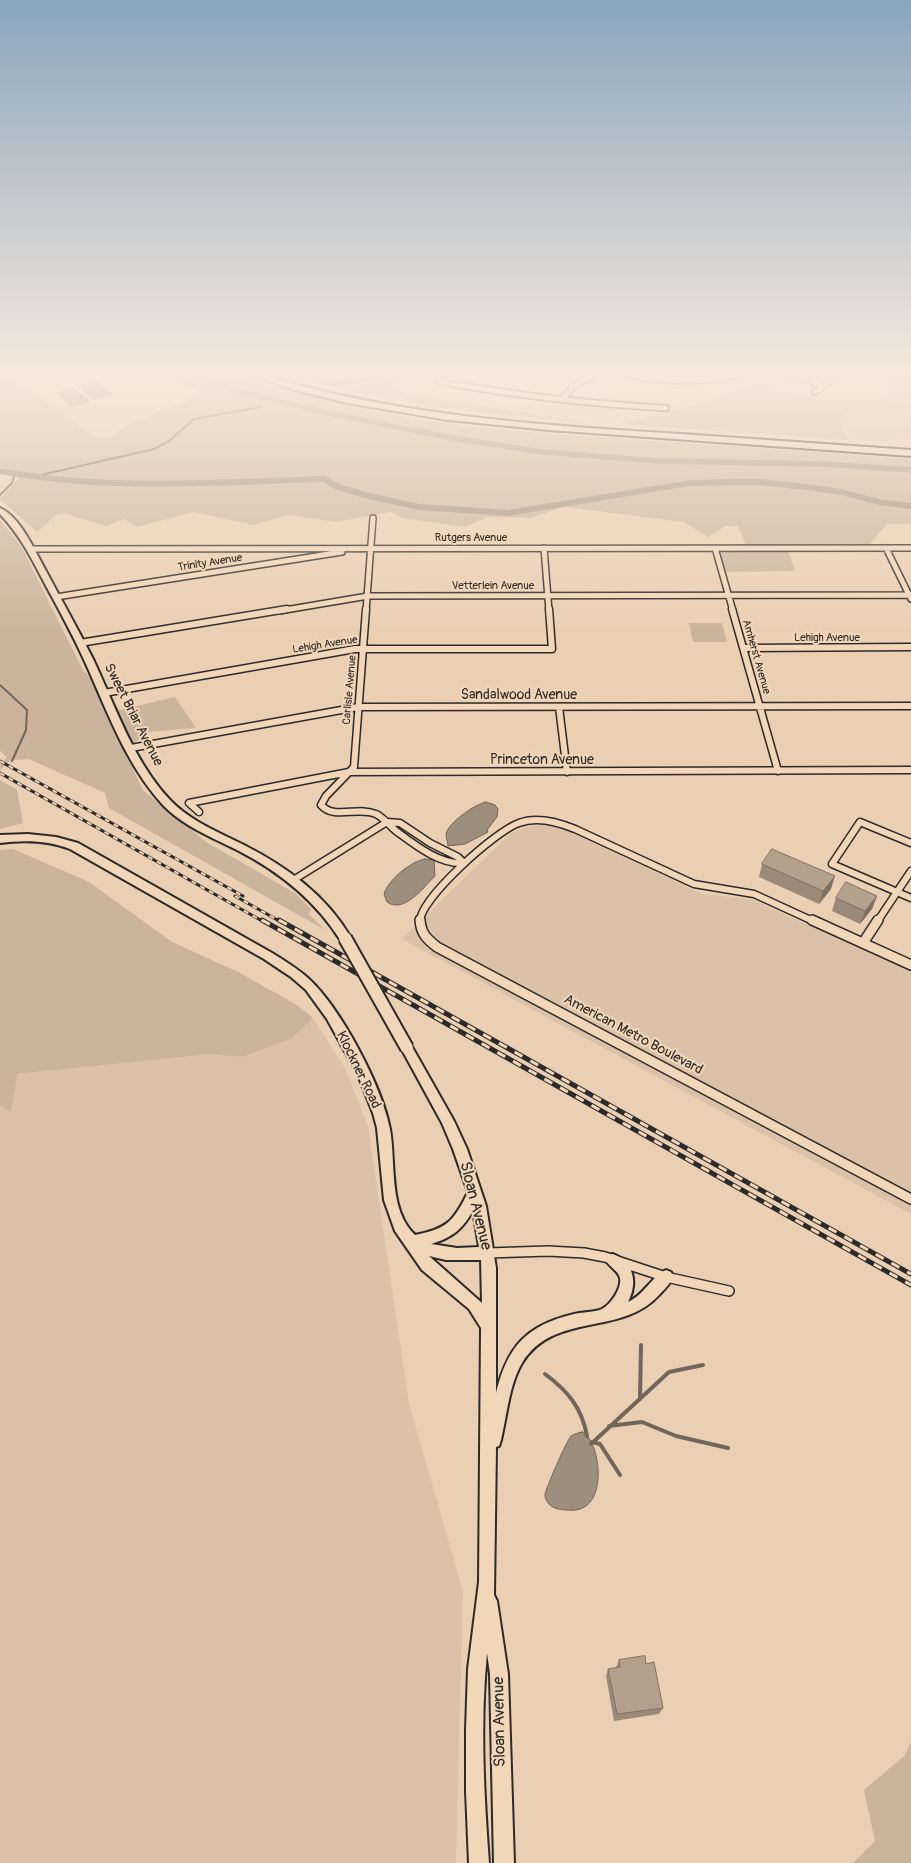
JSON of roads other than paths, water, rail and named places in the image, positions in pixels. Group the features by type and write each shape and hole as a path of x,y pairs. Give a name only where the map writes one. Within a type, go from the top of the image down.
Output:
{"main road":[{"name":"Sweet Briar Avenue","path":"0,510 20,531 31,549 80,643 131,748 156,790 180,814 204,830 268,862 295,879"},
{"name":"Klockner Road","path":"0,839 36,838 59,841 77,847 278,962 309,986 331,1015 378,1108 386,1144 393,1207 400,1224 427,1265 474,1304 490,1328"},
{"name":"Sloan Avenue","path":"295,879 324,907 340,930 455,1135 474,1191 488,1253 490,1328 487,1582 477,1669 476,1706 475,1791 479,1863"},
{"path":"411,1239 439,1236 455,1228 463,1218 474,1191"},
{"path":"411,1239 432,1250 448,1253 488,1253"},
{"path":"604,1314 620,1302 627,1289 625,1274 620,1265 613,1260"},
{"path":"488,1461 508,1380 513,1365 524,1348 541,1332 553,1326 638,1304 666,1278"},
{"name":"Sloan Avenue","path":"487,1582 499,1674 504,1863"}],"street":[{"name":"Carlisle Avenue","path":"349,772 354,767 368,596 368,548 374,518"},
{"name":"Trinity Avenue","path":"56,598 368,548"},
{"path":"544,548 548,596"},
{"name":"Amherst Avenue","path":"715,548 778,770"},
{"path":"886,548 910,597"},
{"name":"Rutgers Avenue","path":"31,549 911,548"},
{"name":"Vetterlein Avenue","path":"80,643 368,596 910,597"},
{"name":"Lehigh Avenue","path":"104,693 364,648 552,649 548,596"},
{"name":"Lehigh Avenue","path":"743,648 911,648"},
{"name":"Sandalwood Avenue","path":"131,748 358,707 911,706"},
{"path":"559,707 567,772"},
{"name":"Princeton Avenue","path":"199,812 189,803 349,772 911,770"},
{"path":"349,772 321,802 322,809 335,813 367,811 387,822 421,847 452,864 464,863"},
{"name":"American Metro Boulevard","path":"911,965 754,894 691,882 575,829 553,821 533,820 503,830 464,863 428,903 421,914 421,930 433,944 911,1199"},
{"path":"295,879 387,822"},
{"path":"911,843 860,822 832,864 911,898"},
{"path":"863,942 898,893 911,871"},
{"path":"488,1253 560,1251 584,1253 613,1260 666,1278 729,1291"}],"waterway":[{"path":"32,477 106,460"},
{"path":"645,460 825,464 911,470"},
{"path":"0,471 32,477 128,484 325,479 338,487 368,496 419,507 508,513 690,483 731,482 759,482 807,487 841,492 879,502 911,506"},
{"path":"0,495 12,483 14,477"},
{"path":"0,685 27,710 26,730 12,761"},
{"path":"640,1398 641,1345"},
{"path":"611,1426 669,1372 703,1365"},
{"path":"545,1374 561,1387 573,1401 582,1417 587,1436"},
{"path":"611,1426 642,1422 676,1436 728,1448"},
{"path":"593,1442 611,1426"},
{"path":"593,1442 600,1444 620,1475"}],"railway":[{"path":"0,761 243,896"},
{"path":"0,773 264,922"},
{"path":"235,896 281,922"},
{"path":"262,920 911,1285"},
{"path":"279,920 911,1274"}]}
